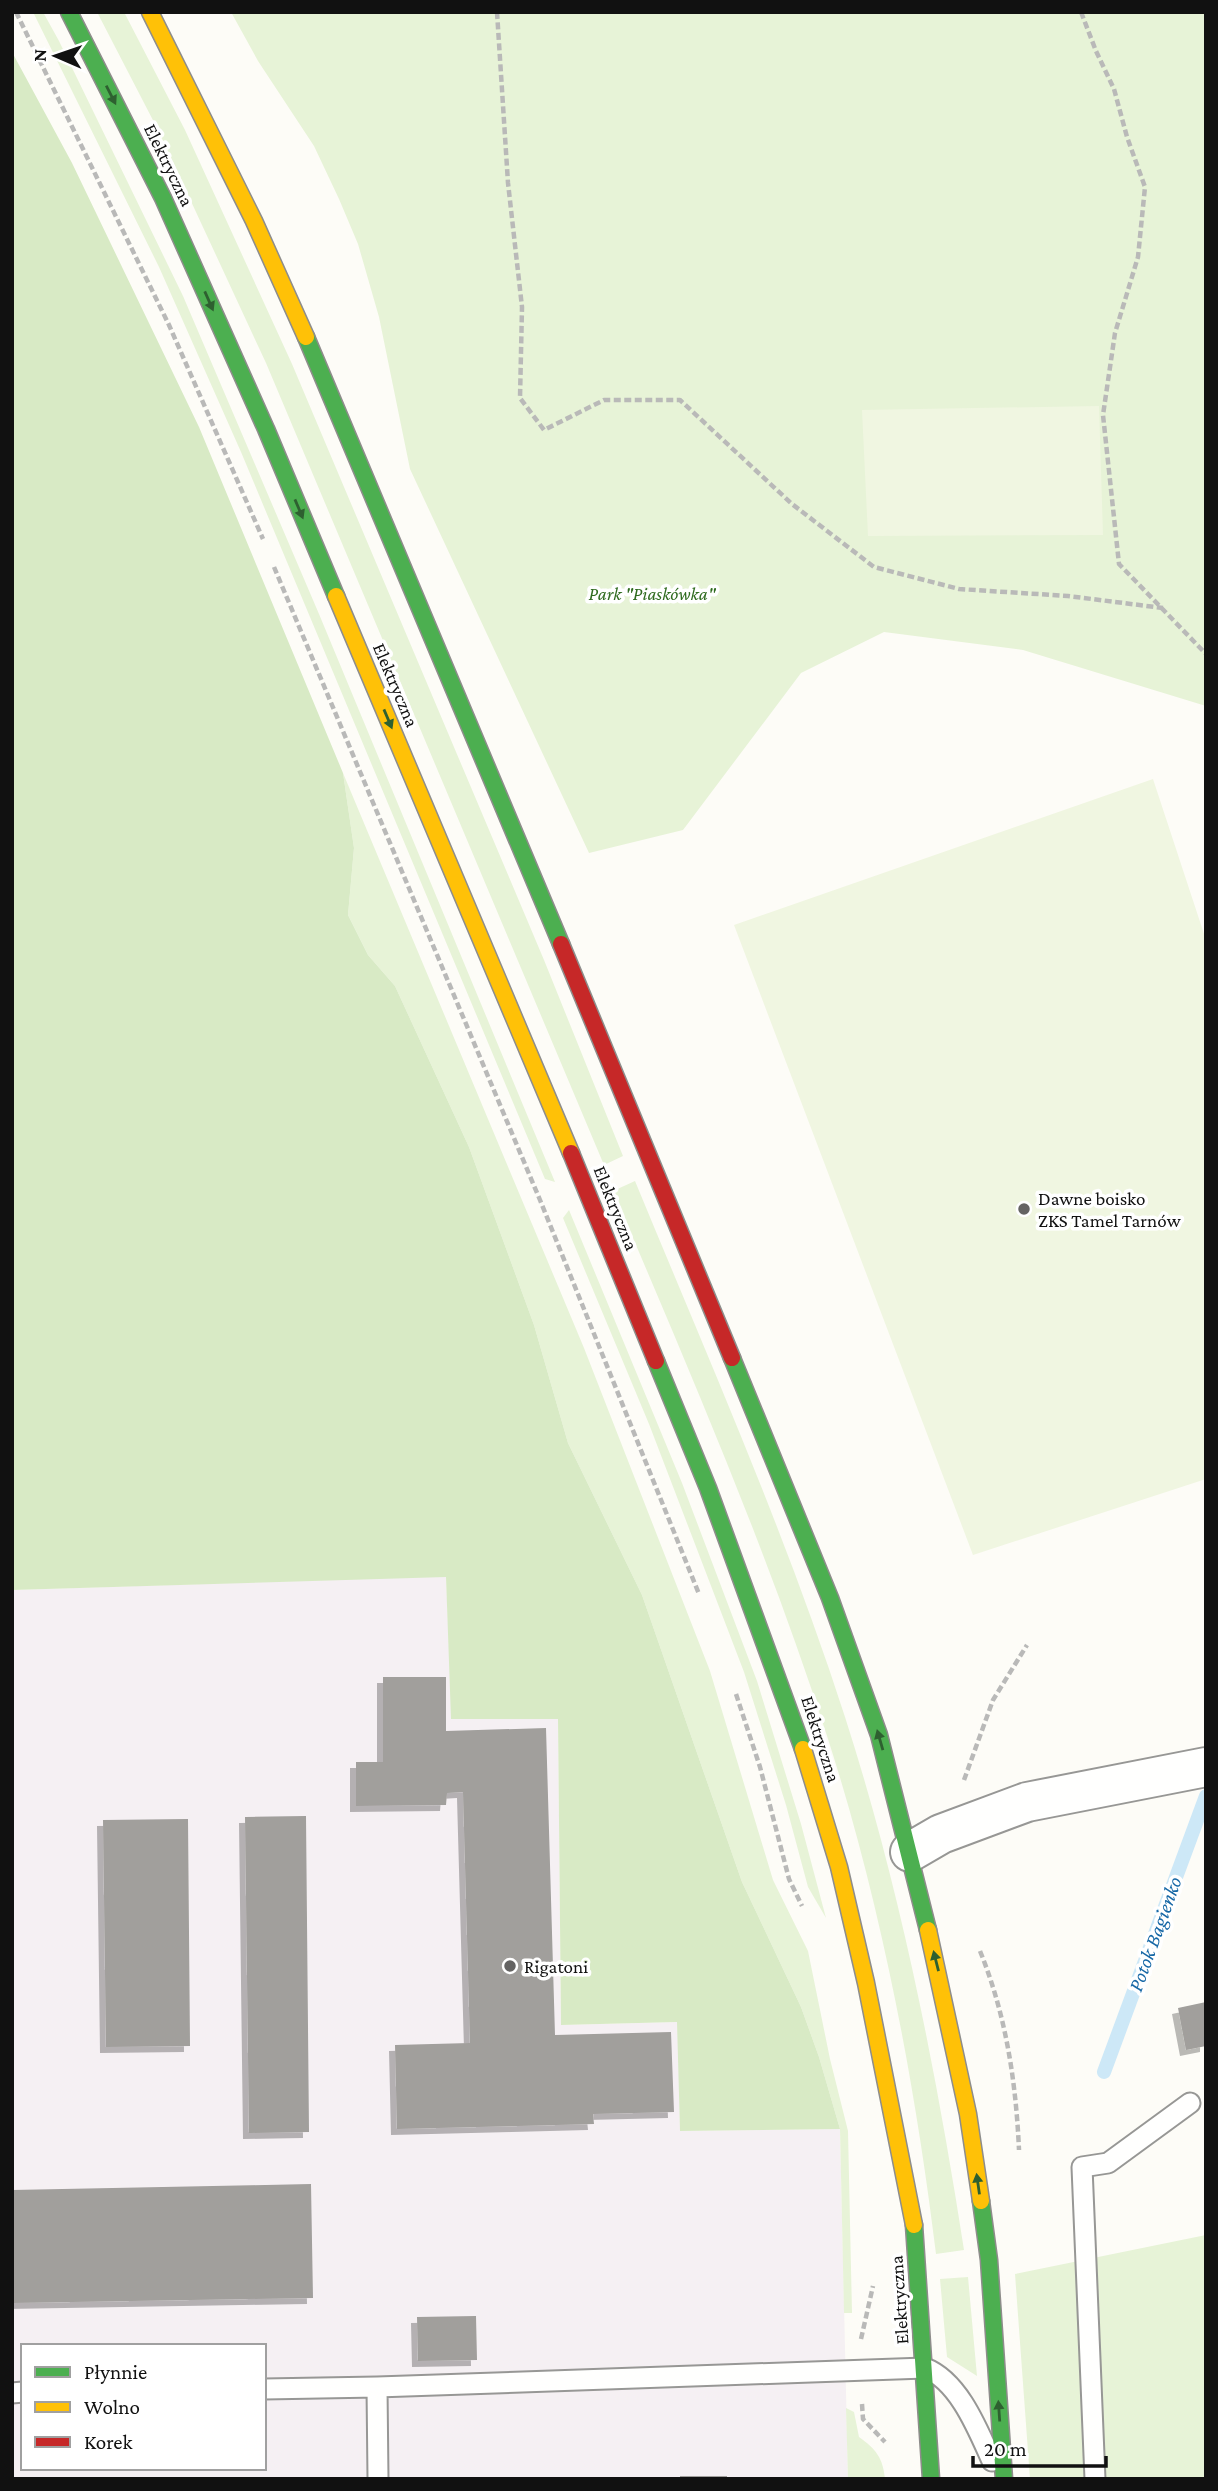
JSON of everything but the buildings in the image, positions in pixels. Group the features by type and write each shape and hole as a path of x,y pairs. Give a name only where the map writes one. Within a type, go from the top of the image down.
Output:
{"main road":[{"name":"Elektryczna","path":"69,12 163,198 287,481 594,1209 708,1488 796,1726 839,1867 881,2053 914,2226 931,2479"},
{"path":"150,12 254,221 328,386 655,1170 830,1598 879,1735 941,1982 968,2114 989,2260 1002,2479"}],"street":[{"path":"910,1852 954,1829 1027,1802 1206,1767"}],"lane":[{"path":"1094,2479 1082,2167 1108,2163 1190,2103"},
{"path":"266,2389 925,2368 937,2372 948,2382 977,2427 1002,2479"},
{"path":"377,2387 378,2479"}],"path":[{"path":"16,12 169,325 268,551"},
{"path":"497,12 508,183 522,307 520,398 544,430 604,400 680,400 792,504 874,567 959,589 1068,596 1163,608"},
{"path":"1081,12 1114,89 1145,187 1138,257 1115,333 1103,415 1119,564 1206,654"},
{"path":"273,564 540,1200 704,1606"},
{"path":"954,1829 965,1776 993,1700 1027,1645"},
{"path":"735,1693 760,1766 789,1879"}],"shaded area":[{"path":"446,1576 452,1719 558,1719 561,2025 678,2022 680,2131 840,2129 848,2479 12,2479 12,1590"}],"green space":[{"path":"33,12 43,12 59,41 183,296 319,614 555,1182 545,1179 241,452 159,267"},
{"path":"97,12 124,12 185,130 292,364 544,960 623,1156 604,1165 266,363 157,128"},
{"name":"Park \"Piaskówka\"","path":"231,12 1206,12 1206,706 1023,650 884,632 801,673 683,830 589,853 410,469 379,317 358,244 339,199 314,146 258,61"},
{"path":"12,52 72,163 199,427 343,773 354,848 348,915 368,955 395,986 469,1147 534,1325 568,1443 642,1595 742,1882 801,2007 840,2129 680,2131 677,2022 561,2025 558,1719 451,1719 446,1577 12,1590"},
{"path":"1099,406 1103,535 868,536 862,410"},
{"path":"343,773 584,1348 710,1671 773,1880 808,1951 848,2131 852,2313 844,2313 840,2129 819,2057 801,2007 742,1882 642,1595 568,1443 534,1325 469,1147 395,986 368,955 348,915 354,848"},
{"name":"Dawne boisko ZKS Tamel Tarnów","path":"1153,779 1206,940 1206,1479 973,1555 734,925"},
{"path":"635,1181 772,1514 845,1717 883,1848 915,1981 964,2250 936,2254 907,2059 880,1929 847,1801 805,1669 754,1531 613,1191"},
{"path":"569,1210 682,1483 757,1681 801,1824 826,1918 808,1887 786,1805 744,1672 649,1424 563,1218"},
{"path":"1206,2235 1206,2479 1030,2479 1015,2274"},
{"path":"968,2277 977,2376 947,2357 940,2279"},
{"path":"846,2408 854,2412 859,2437 878,2455 885,2479 848,2479"}],"waterway":[{"name":"Potok Bagienko","path":"1104,2072 1206,1796"}],"traffic: fast":[{"path":"69,12 163,198 266,429 336,596"},
{"path":"306,337 561,944"},
{"path":"732,1358 830,1598 879,1735 928,1930"},
{"path":"656,1361 708,1488 803,1749"},
{"path":"981,2201 989,2260 1004,2479"},
{"path":"914,2225 931,2479"}],"traffic: slow":[{"path":"150,12 254,221 306,337"},
{"path":"336,596 571,1153"},
{"path":"803,1749 839,1867 866,1983 914,2225"},
{"path":"928,1930 968,2114 981,2201"}],"traffic: jam":[{"path":"561,944 732,1358"},
{"path":"571,1153 656,1361"}],"place":[{"name":"Dawne boisko ZKS Tamel Tarnów","path":"1024,1209"},
{"name":"Rigatoni","path":"510,1966"}]}
